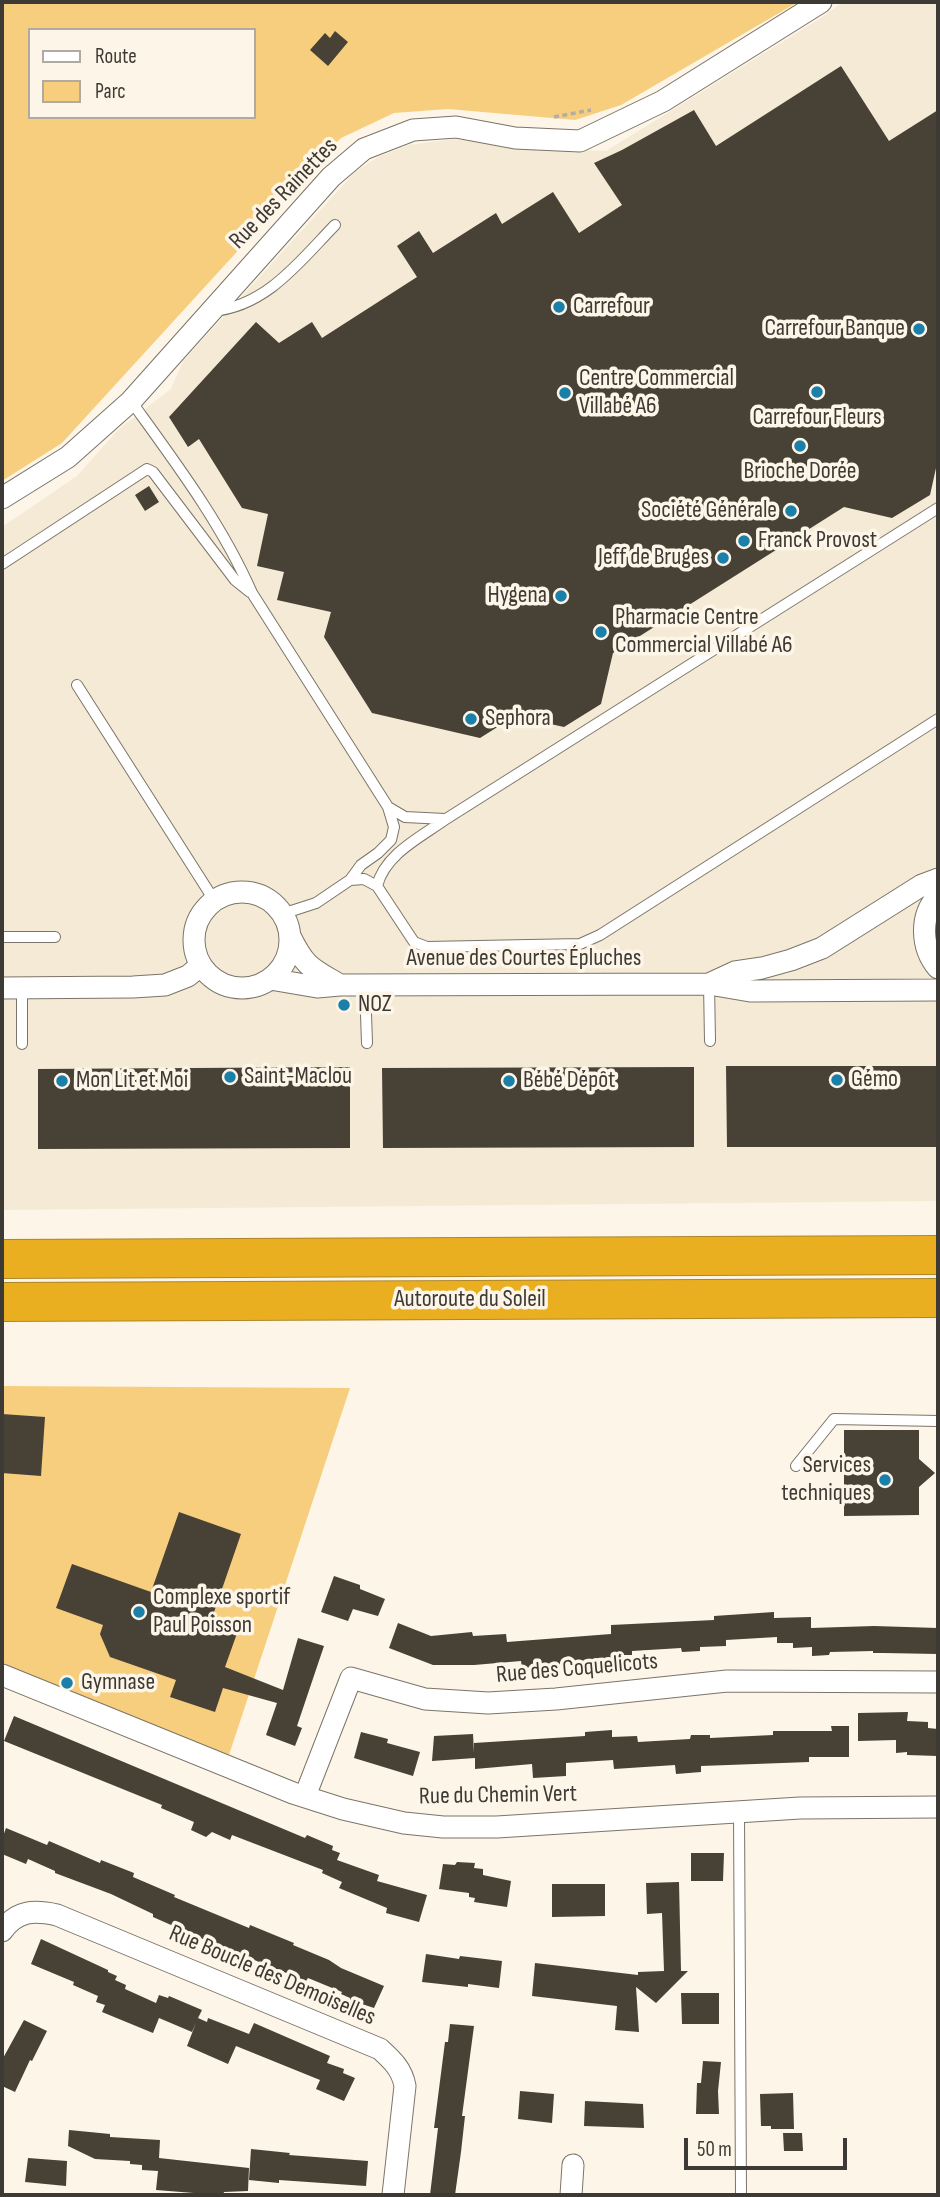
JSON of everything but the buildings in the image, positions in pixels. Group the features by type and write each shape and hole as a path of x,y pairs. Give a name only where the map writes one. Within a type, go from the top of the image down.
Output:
{"highway":[{"name":"Autoroute du Soleil","path":"2,1259 938,1255"},
{"name":"Autoroute du Soleil","path":"2,1302 938,1298"}],"street":[{"name":"Rue des Rainettes","path":"2,498 68,457 131,401 331,177 364,149 413,130 456,127 515,138 580,141 663,101 821,2"},
{"name":"Avenue des Courtes Épluches","path":"709,984 735,972 792,960 822,948 922,885 938,879"},
{"path":"232,893 251,893 269,900 282,914 290,936 289,953 282,967 270,979 256,986 240,989 225,986 211,978 200,966 194,949 194,931 201,914 214,901 232,893"},
{"path":"938,896 929,905 923,931 931,960 938,968"},
{"name":"Avenue des Courtes Épluches","path":"290,936 302,960 340,985"},
{"path":"12,988 165,985 188,976 200,966"},
{"name":"Avenue des Courtes Épluches","path":"270,979 317,987 709,984 750,991 938,990"},
{"name":"Rue du Chemin Vert","path":"2,1675 243,1774 343,1809 404,1823 443,1827 497,1827 800,1808 938,1807"},
{"name":"Rue des Coquelicots","path":"305,1796 351,1678 425,1699 488,1703 556,1699 727,1681 938,1682"},
{"name":"Rue Boucle des Demoiselles","path":"2,1931 21,1914 38,1911 57,1915 380,2049 403,2075 405,2086 393,2195"},
{"path":"571,2195 573,2165"}],"lane":[{"path":"211,311 242,306 265,293 335,225"},
{"path":"131,401 230,548 252,593 388,807 394,827 391,840 361,865 351,880 316,903 282,914"},
{"path":"2,564 147,469 153,472 235,580 252,593"},
{"path":"377,886 379,875 394,856 446,819 938,508"},
{"path":"77,685 214,901"},
{"path":"351,880 364,879 377,886 414,942 427,947 580,944 600,935 938,719"},
{"path":"388,807 405,817 446,819"},
{"path":"2,937 55,937"},
{"path":"709,984 710,1041"},
{"path":"365,986 366,1043"},
{"path":"12,988 22,1044"},
{"path":"796,1466 835,1419 938,1421"},
{"path":"738,1812 741,2195"}],"path":[{"path":"548,118 593,110"}],"shaded area":[{"path":"843,2 938,2 938,1201 2,1210 2,527 77,476 119,429 171,389 183,361 355,172 378,157 409,145 455,139 536,149 606,151"}],"green space":[{"path":"2,2 798,2 621,105 575,120 448,109 394,113 341,138 62,443 2,481"},
{"name":"Complexe sportif Paul Poisson","path":"2,1386 350,1388 226,1764 2,1672"}],"place":[{"name":"Carrefour","path":"559,307"},
{"name":"Carrefour Banque","path":"919,329"},
{"name":"Carrefour Fleurs","path":"817,392"},
{"name":"Centre Commercial Villabé A6","path":"565,393"},
{"name":"Brioche Dorée","path":"800,446"},
{"name":"Société Générale","path":"791,511"},
{"name":"Franck Provost","path":"744,541"},
{"name":"Jeff de Bruges","path":"723,558"},
{"name":"Hygena","path":"561,596"},
{"name":"Pharmacie Centre Commercial Villabé A6","path":"601,632"},
{"name":"Sephora","path":"471,719"},
{"name":"NOZ","path":"344,1005"},
{"name":"Saint-Maclou","path":"230,1077"},
{"name":"Gémo","path":"837,1080"},
{"name":"Mon Lit et Moi","path":"62,1081"},
{"name":"Bébé Dépôt","path":"509,1081"},
{"name":"Services techniques","path":"885,1480"},
{"name":"Complexe sportif Paul Poisson","path":"139,1612"},
{"name":"Gymnase","path":"67,1683"}]}
